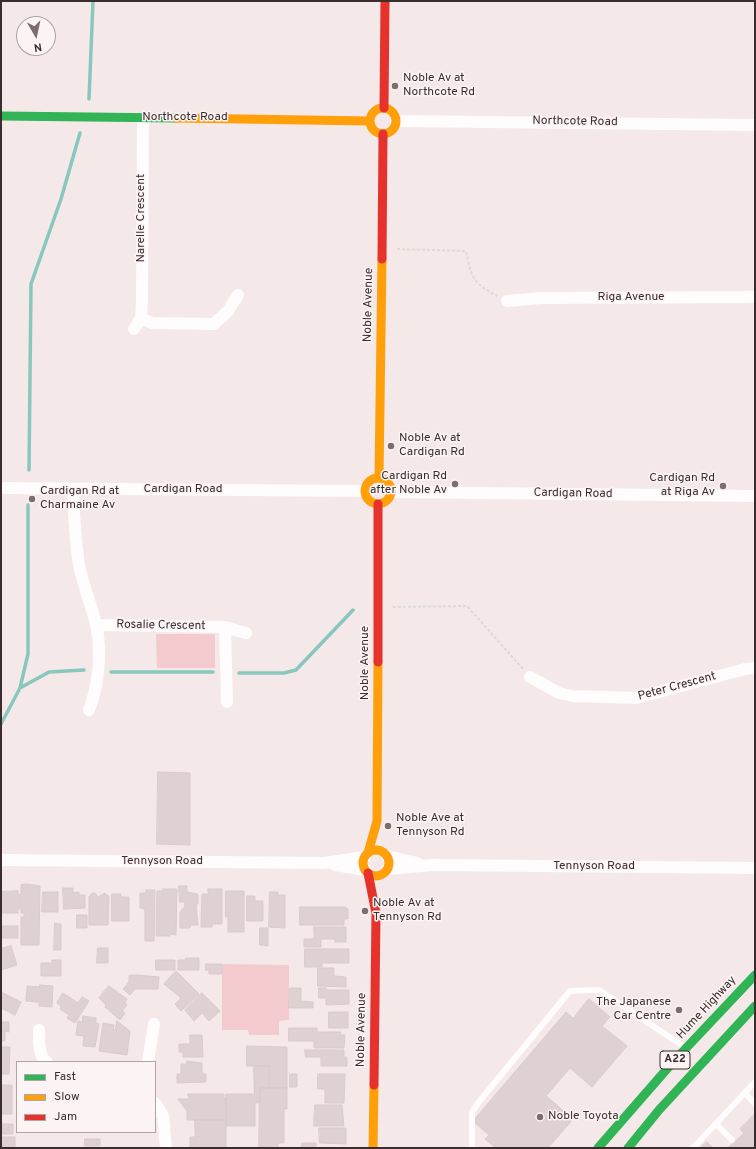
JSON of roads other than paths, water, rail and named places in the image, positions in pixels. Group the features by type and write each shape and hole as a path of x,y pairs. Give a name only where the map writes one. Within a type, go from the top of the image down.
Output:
{"main road":[{"path":"384,108 385,1"},
{"path":"384,108 391,111 396,121 393,129 383,134 372,128 370,121 373,113 384,108"},
{"name":"Northcote Road","path":"1,116 370,121"},
{"name":"Noble Avenue","path":"379,477 383,134"},
{"path":"379,477 388,482 391,492 387,500 378,504 368,500 364,491 369,480 379,477"},
{"name":"Noble Avenue","path":"378,504 377,821 386,854"},
{"name":"Noble Avenue","path":"366,855 377,821"},
{"path":"376,850 386,854 389,865 386,871 377,876 367,871 364,865 366,855 376,850"},
{"name":"Noble Avenue","path":"367,871 376,913"},
{"name":"Noble Avenue","path":"373,1148 376,913 386,871"},
{"name":"Hume Highway","path":"598,1148 686,1048 755,975"},
{"name":"A22","path":"628,1148 660,1110 755,1006"}],"street":[{"name":"Narelle Crescent","path":"142,318 143,118"},
{"name":"Northcote Road","path":"396,121 755,125"},
{"path":"134,329 142,318 152,323 214,324 228,311 238,295"},
{"name":"Riga Avenue","path":"506,301 541,298 755,297"},
{"name":"Cardigan Road","path":"1,488 73,490 364,491"},
{"path":"73,490 79,565 85,591 96,625 99,645 94,697 89,710"},
{"name":"Cardigan Road","path":"391,492 755,496"},
{"name":"Rosalie Crescent","path":"96,625 225,627 246,633"},
{"path":"225,627 227,702"},
{"name":"Peter Crescent","path":"530,677 559,693 572,696 636,698 745,669 755,668"},
{"name":"Tennyson Road","path":"386,854 397,860 432,865 755,868"},
{"name":"Tennyson Road","path":"324,863 366,855"},
{"name":"Tennyson Road","path":"1,860 324,863 367,871"},
{"name":"Tennyson Road","path":"386,871 432,865"},
{"path":"148,1061 154,1024"},
{"path":"39,1030 40,1048 46,1061"},
{"path":"156,1105 163,1116 166,1148"}],"lane":[{"path":"472,1148 472,1112 570,991 599,990 686,1048"},
{"path":"693,1148 755,1082"},
{"path":"745,1093 755,1104"},
{"path":"716,1124 732,1140"}],"waterway":[{"path":"89,99 93,1"},
{"path":"29,470 31,284 61,199 80,133"},
{"path":"1,724 20,688 28,654 28,505"},
{"path":"239,673 284,673 296,670 353,610"},
{"path":"20,688 49,672 84,670"},
{"path":"111,672 213,672"}],"place":[{"name":"Noble Av at Northcote Rd","path":"395,86"},
{"name":"Noble Av at Cardigan Rd","path":"391,446"},
{"name":"Cardigan Rd after Noble Av","path":"455,484"},
{"name":"Cardigan Rd at Riga Av","path":"723,486"},
{"name":"Cardigan Rd at Charmaine Av","path":"32,499"},
{"name":"Noble Ave at Tennyson Rd","path":"388,826"},
{"name":"Noble Av at Tennyson Rd","path":"365,911"},
{"name":"The Japanese Car Centre","path":"679,1010"},
{"name":"Noble Toyota","path":"540,1117"}]}
